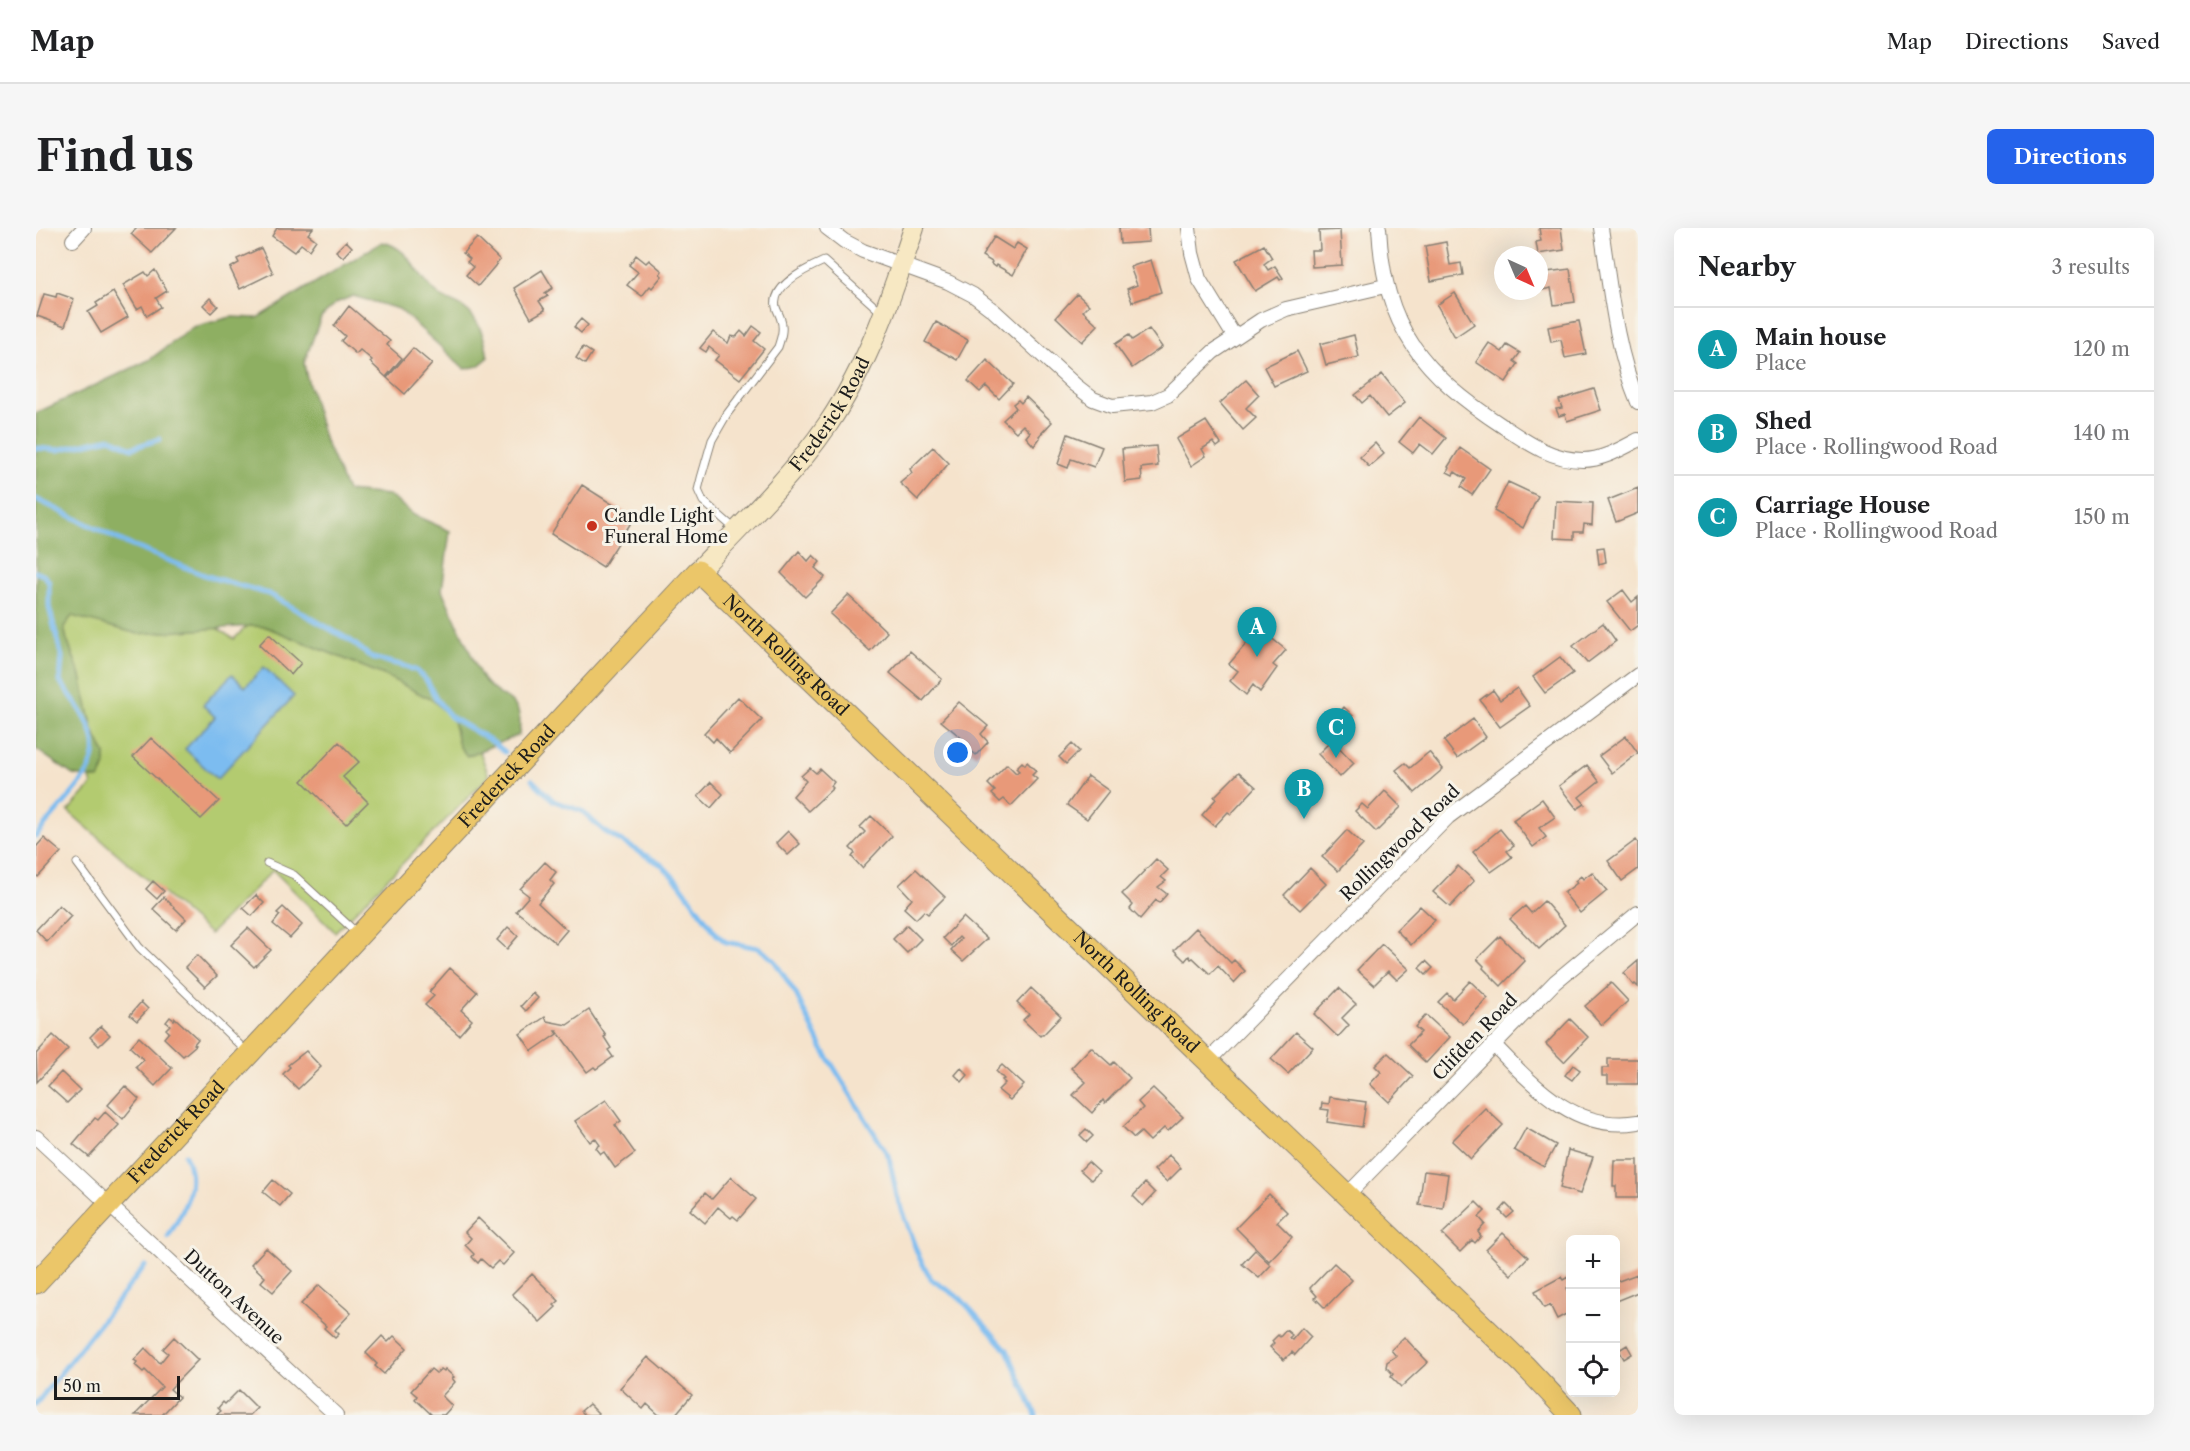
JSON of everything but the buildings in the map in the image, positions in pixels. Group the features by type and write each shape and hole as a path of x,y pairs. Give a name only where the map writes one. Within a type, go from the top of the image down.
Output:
{"main road":[{"name":"Frederick Road","path":"36,1282 775,491 829,423 861,364 883,314 914,228"},
{"name":"North Rolling Road","path":"698,571 1524,1365 1571,1415"}],"street":[{"path":"73,240 84,228"},
{"path":"827,228 844,241 863,251 902,264 973,294 1075,385 1093,399 1112,406 1152,402 1168,395 1234,336 1286,309 1385,286"},
{"path":"1188,228 1199,279 1234,336"},
{"path":"1379,228 1385,286 1398,320 1412,345 1434,372 1459,396 1537,448 1562,457 1584,460 1606,456 1638,440"},
{"path":"1601,228 1619,340 1638,402"},
{"name":"Rollingwood Road","path":"1207,1062 1448,817 1638,675"},
{"name":"Clifden Road","path":"1346,1196 1555,982 1638,913"},
{"path":"1493,1044 1533,1085 1580,1117 1611,1124 1638,1122"},
{"name":"Dutton Avenue","path":"36,1137 336,1415"}],"lane":[{"path":"736,531 703,501 698,490 700,478 712,441 727,414 778,347 782,334 782,321 776,306 776,297 781,289 800,272 824,261 883,314"},
{"path":"77,863 138,947 250,1055"},
{"path":"267,863 294,875 360,936"}],"green space":[{"path":"382,242 400,250 439,295 470,313 482,332 488,358 478,366 465,369 399,309 353,296 336,303 321,317 304,363 306,374 324,438 347,491 389,495 414,515 450,531 442,590 479,672 487,684 516,707 520,723 519,735 467,756 459,746 453,720 434,701 386,676 266,627 138,634 72,616 64,627 67,640 81,676 93,730 105,754 105,767 99,779 73,775 36,749 36,413 149,360 193,327 231,317 257,318"},
{"path":"77,541 234,639 256,617 464,710 489,776 335,932 273,870 210,934 68,811 92,785 36,604 36,584"}],"water":[{"path":"264,667 294,696 217,779 185,749 215,717 203,705 232,674 245,687"}],"waterway":[{"path":"36,448 58,450 110,438 132,448 160,439"},
{"path":"36,499 130,545 207,576 269,594 351,641 372,658 417,671 427,681 437,700 451,717 490,740 505,752"},
{"path":"36,572 45,576 49,582 49,607 62,657 60,682 80,708 91,730 94,748 92,764 83,780 36,836"},
{"path":"532,780 554,801 582,811 604,831 662,865 680,884 717,935 726,942 759,948 773,959 796,994 822,1048 889,1157 897,1196 906,1223 919,1257 931,1279 960,1298 1007,1350 1036,1415"},
{"path":"168,1237 188,1197 191,1177 185,1155"},
{"path":"36,1404 145,1266"}],"place":[{"name":"Candle Light Funeral Home","path":"592,526"},
{"name":"Main house","path":"1257,657"},
{"name":"Carriage House","path":"1336,758"},
{"name":"Shed","path":"1304,819"}]}
